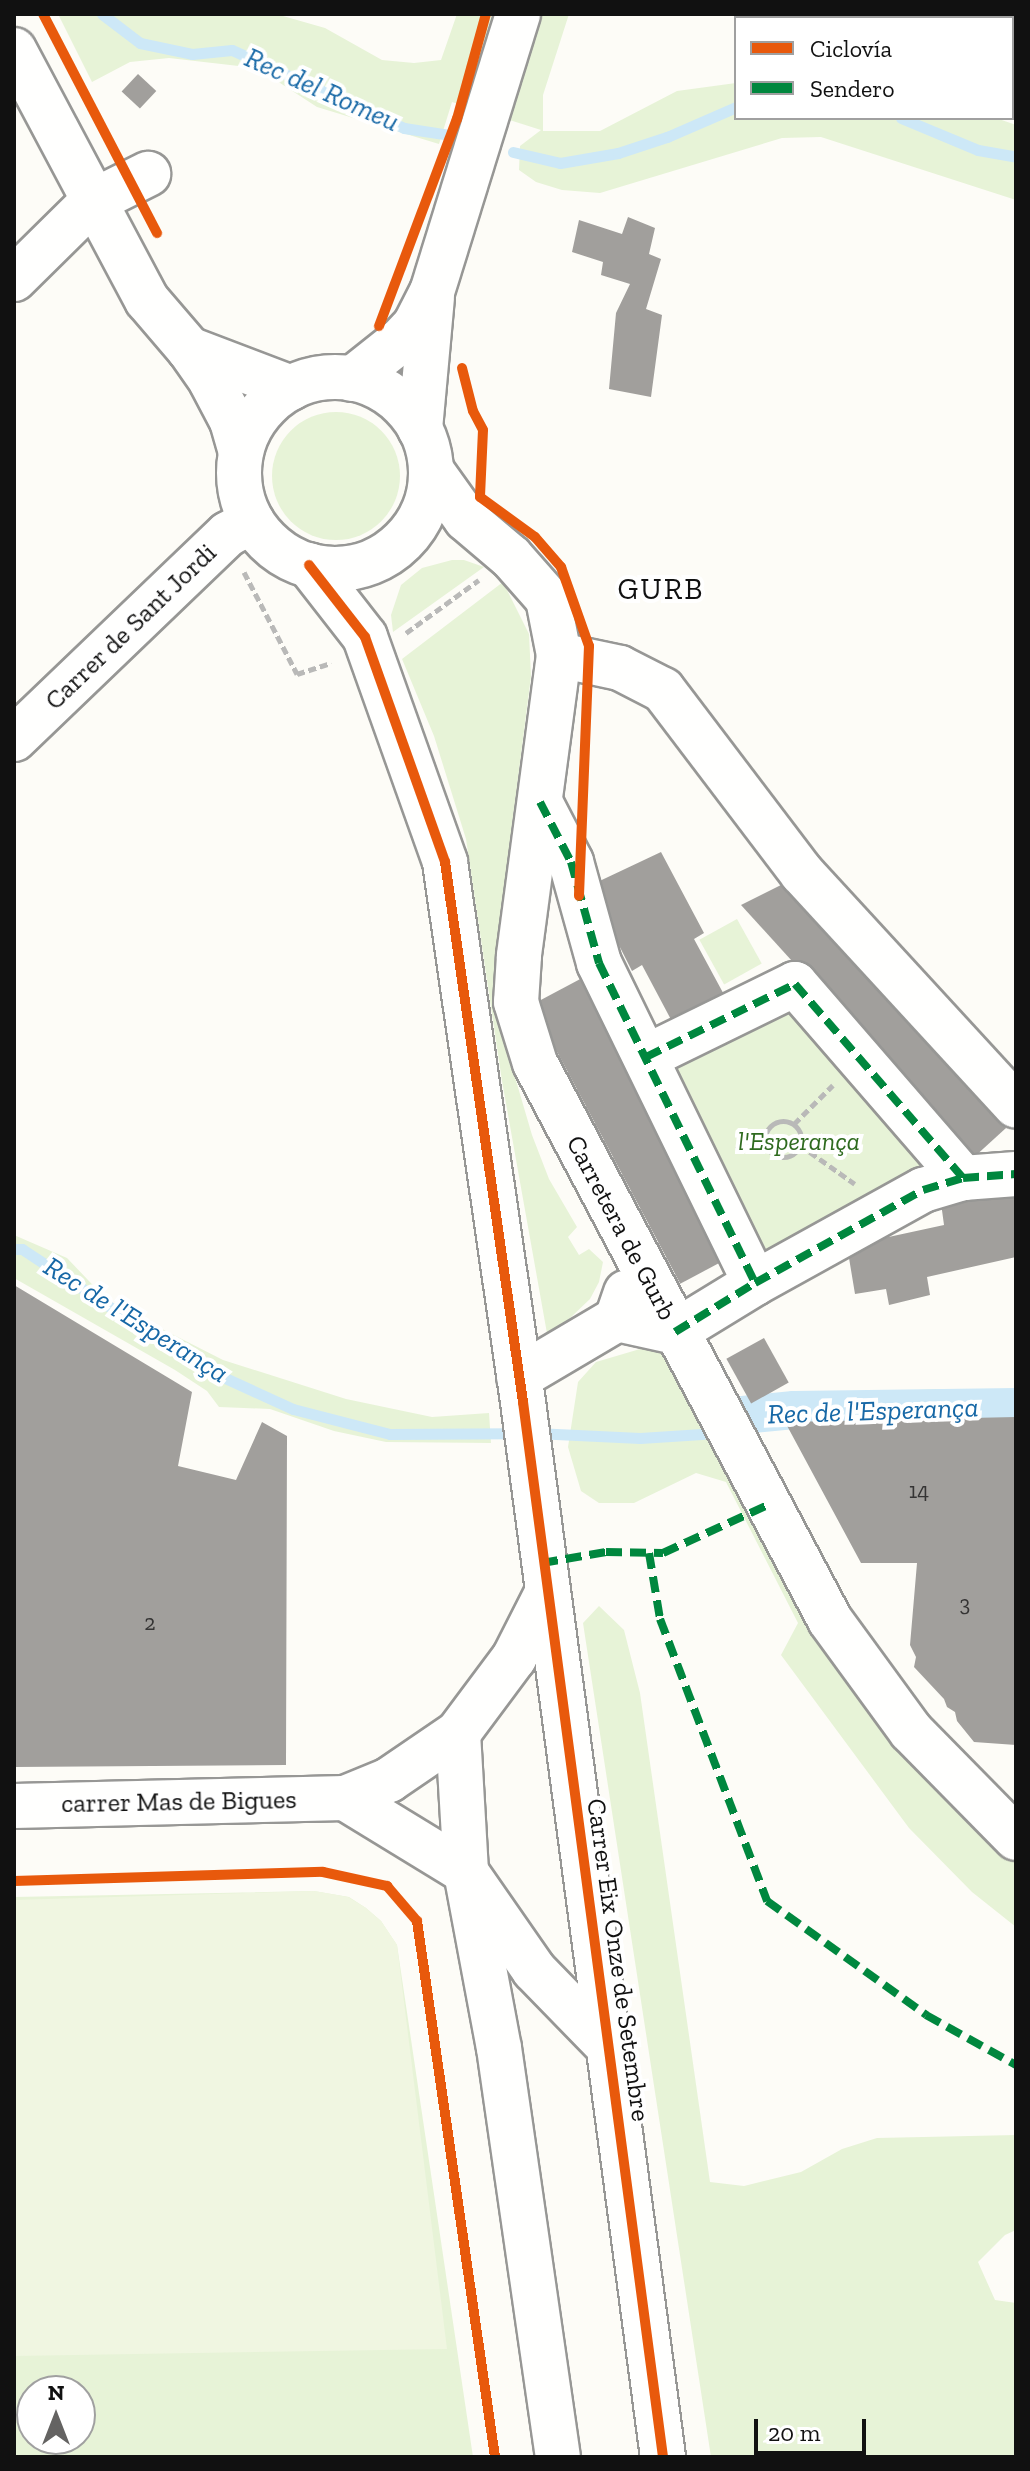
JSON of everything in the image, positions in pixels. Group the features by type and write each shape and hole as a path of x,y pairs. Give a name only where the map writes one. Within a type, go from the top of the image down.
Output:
{"street":[{"path":"352,379 415,325 432,292 518,14"},
{"path":"14,50 92,202 147,300 189,349 220,397 241,452"},
{"path":"14,279 92,202 148,174"},
{"path":"380,639 366,605 392,548 423,512 431,470 420,429 432,292"},
{"path":"189,349 291,388"},
{"path":"380,639 309,565 276,549 252,521 241,494 241,452 249,429 263,410 291,388 321,378 352,379 392,396 420,429"},
{"name":"Carretera de Gurb","path":"431,470 494,558 548,599 559,655 519,956 516,1002 535,1063 830,1620 911,1731 1016,1838"},
{"name":"Carrer de Sant Jordi","path":"14,739 228,534 252,521"},
{"path":"309,565 345,568 392,548 472,537 494,558"},
{"name":"Carrer Eix Onze de Setembre","path":"380,639 445,862 521,1390 663,2457"},
{"path":"559,655 620,668 663,690 802,873 1016,1106"},
{"path":"540,802 571,862 599,963 755,1283"},
{"path":"646,1057 795,984 963,1178"},
{"path":"617,1319 675,1332 755,1283 923,1190 963,1178 1016,1174"},
{"path":"521,1390 617,1319 638,1261"},
{"name":"carrer Mas de Bigues","path":"14,1806 345,1798 389,1780 458,1733 514,1658 546,1595"},
{"path":"458,1733 466,1872 499,2048 558,2457"},
{"path":"345,1798 466,1872 534,1970 607,2045"},
{"path":"491,2014 503,1984 534,1970"}],"path":[{"path":"380,639 494,558"},
{"path":"242,570 297,674"},
{"path":"794,1124 844,1074"},
{"path":"783,1121 794,1124 801,1134 800,1145 792,1154 781,1156 771,1151 766,1141 772,1125 783,1121"},
{"path":"800,1145 866,1192"}],"green space":[{"path":"58,14 276,14 325,28 382,60 414,63 441,60 457,14 569,14 543,95 543,131 600,131 677,91 734,83 734,120 1002,120 1016,125 1016,200 821,137 782,138 600,193 562,190 536,182 519,170 520,146 541,130 452,102 439,144 317,107 257,68 169,58 130,62 92,82"},
{"path":"336,412 360,417 381,431 395,452 400,476 395,500 381,521 360,535 336,540 312,535 291,521 277,500 272,476 277,452 291,431 312,417"},
{"path":"464,560 484,567 393,632 391,615 401,585 422,568"},
{"path":"503,582 529,634 531,676 500,920 498,1001 505,1043 532,1135 549,1179 577,1227 568,1237 579,1255 589,1249 603,1262 599,1282 590,1299 548,1339 502,1081 466,839 434,736 402,659"},
{"path":"737,919 762,964 724,984 699,940"},
{"name":"l'Esperança","path":"795,984 963,1178 755,1283 646,1057"},
{"path":"14,1235 67,1258 109,1302 223,1360 346,1399 432,1417 489,1413 491,1443 386,1442 334,1431 270,1409 219,1407 207,1391 175,1370 14,1278"},
{"path":"701,1331 843,1617 921,1725 1016,1815 1016,1927 972,1892 909,1828 781,1655 798,1623 726,1482 696,1473 634,1503 599,1503 581,1491 568,1447 578,1382 596,1362"},
{"path":"934,1389 1016,1391 1016,1415 851,1412 765,1418 763,1400"},
{"path":"599,1606 624,1630 640,1693 710,2182 744,2186 801,2172 842,2149 877,2138 1016,2135 1016,2230 1005,2235 978,2262 995,2300 1016,2303 1016,2457 711,2457 583,1623"},
{"path":"314,1891 349,1897 381,1921 397,1945 473,2457 14,2457 14,1897"},
{"path":"314,1891 348,1897 366,1908 381,1921 397,1945 447,2349 14,2356 14,1900"}],"building":[{"path":"138,74 156,91 140,109 122,92"},
{"path":"628,217 655,228 649,254 661,259 646,309 662,315 651,397 609,389 616,313 630,284 601,275 603,262 572,252 579,220 622,234"},
{"path":"661,852 704,933 694,939 728,1002 676,1029 642,965 632,971 589,886"},
{"path":"789,881 1006,1128 972,1159 741,905"},
{"path":"584,977 732,1256 680,1284 532,1005"},
{"path":"1016,1188 1016,1257 927,1277 930,1295 889,1305 886,1289 855,1294 847,1246 944,1225 941,1203"},
{"path":"14,1285 192,1392 178,1466 236,1480 262,1422 287,1436 286,1765 14,1767"},
{"path":"764,1338 789,1383 751,1403 726,1359"},
{"path":"1016,1417 1016,1745 974,1742 957,1721 955,1712 947,1707 944,1699 914,1667 916,1657 910,1645 917,1563 861,1563 785,1422"}],"waterway":[{"name":"Rec del Romeu","path":"102,14 140,43 192,54 232,50 404,128 457,136"},
{"name":"Rec del Romeu","path":"513,152 560,163 618,153 667,137 734,108"},
{"name":"Rec del Romeu","path":"906,120 978,150 1016,157"},
{"name":"Rec de l'Esperança","path":"14,1249 22,1249 201,1367 293,1409 390,1434 518,1433"},
{"name":"Rec de l'Esperança","path":"743,1415 794,1410 1016,1407"},
{"name":"Rec de l'Esperança","path":"535,1433 640,1438 702,1434 720,1426"}],"marked path":[{"path":"540,802 571,862 599,963 755,1283"},
{"path":"646,1057 795,984 963,1178"},
{"path":"675,1332 755,1283 923,1190 963,1178 1016,1174"},
{"path":"542,1563 606,1552 663,1553 768,1505"},
{"path":"649,1553 660,1619 767,1901 926,2015 1016,2065"}],"cycle path":[{"path":"43,14 157,233"},
{"path":"379,326 457,119 486,14"},
{"path":"462,368 473,411 483,430 480,497 535,537 561,567 589,646 579,896"},
{"path":"309,565 365,637 445,862 523,1402 663,2457"},
{"path":"14,1881 323,1872 387,1886 417,1921 495,2457"}],"district":[{"name":"GURB","path":"661,589"}]}
